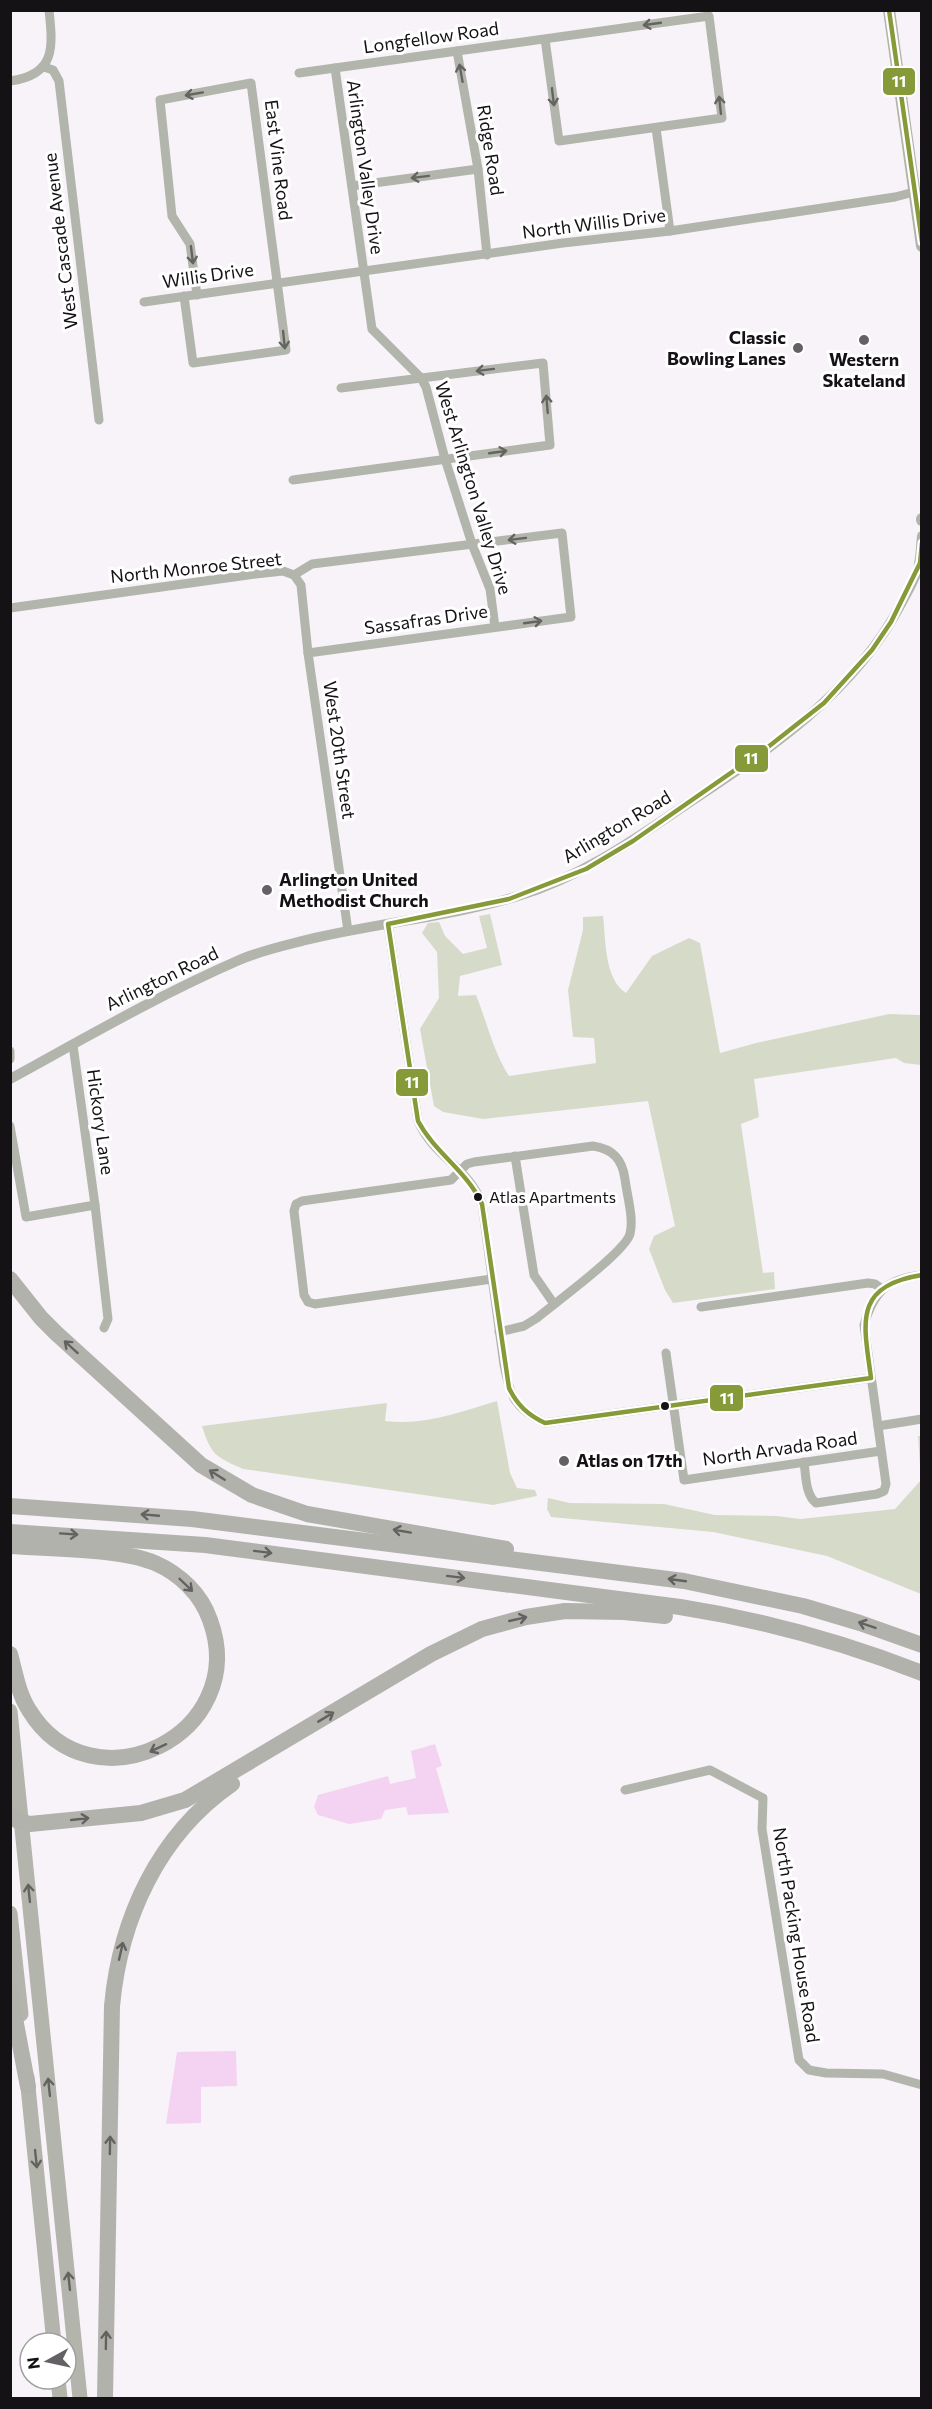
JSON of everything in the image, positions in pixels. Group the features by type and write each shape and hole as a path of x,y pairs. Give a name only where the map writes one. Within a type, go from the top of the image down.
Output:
{"highway":[{"path":"10,1279 41,1318 175,1442 215,1474 252,1494 307,1514 555,1556 625,1573"},
{"path":"10,1497 103,1511"},
{"path":"10,1506 103,1511 266,1527 714,1586 773,1598 860,1623 921,1646"},
{"path":"10,1532 126,1538 264,1552 719,1613 797,1631 863,1651 921,1673"},
{"path":"10,1546 117,1554 156,1563 186,1584 200,1599 212,1625 217,1647 212,1686 191,1723 181,1734 161,1747 143,1754 122,1758 80,1751 60,1741 45,1729 28,1709 10,1653"},
{"path":"16,1818 30,1824 141,1813 198,1794 444,1646 470,1634 512,1620 565,1611 624,1612 683,1618 744,1630 797,1631"},
{"path":"10,1710 16,1818 80,2398"},
{"path":"105,2398 112,2006 124,1936 148,1879 176,1837 215,1797 244,1776 276,1747"},
{"path":"10,1913 53,2331"},
{"path":"10,1992 28,2087"}],"main road":[{"path":"889,10 921,246"}],"street":[{"path":"10,81 33,75 44,67 52,49 49,10"},
{"name":"Longfellow Road","path":"299,73 710,16 722,118 656,128"},
{"path":"545,39 559,141 656,128 670,231"},
{"name":"Ridge Road","path":"457,51 478,170 488,255"},
{"name":"West Cascade Avenue","path":"44,67 53,70 59,81 99,420"},
{"name":"Arlington Valley Drive","path":"335,68 363,271"},
{"name":"East Vine Road","path":"197,295 190,244 172,216 160,100 251,83 277,283"},
{"path":"352,186 478,170"},
{"name":"North Willis Drive","path":"277,283 563,243 670,231 895,197 914,192"},
{"name":"West Arlington Valley Drive","path":"363,271 372,330 421,378 426,387 445,459 472,544 490,589 495,627"},
{"path":"184,296 193,363 286,350 277,283"},
{"name":"Willis Drive","path":"144,302 277,283"},
{"path":"293,480 550,445 543,363 341,388"},
{"name":"North Monroe Street","path":"10,608 248,575 283,571 294,575 312,564 562,533"},
{"name":"Sassafras Drive","path":"308,653 571,617 562,533"},
{"name":"Arlington Road","path":"10,1079 115,1020 238,960 290,944 348,931 484,906 554,883 586,869 620,849 707,791 804,720 848,679 886,629 921,562 921,536"},
{"name":"West 20th Street","path":"294,575 301,585 308,653 348,931"},
{"path":"388,924 418,1121 424,1136 477,1190 483,1204 508,1388 513,1400 521,1409 544,1423 871,1378"},
{"name":"Hickory Lane","path":"72,1045 95,1205 108,1320 104,1328"},
{"path":"10,1051 10,1059"},
{"path":"10,1126 26,1216 95,1205"},
{"path":"492,1279 315,1304 308,1302 304,1295 294,1211 296,1204 302,1201 451,1180 474,1162 593,1146 603,1147 611,1152 620,1159 624,1171 631,1223 625,1245 524,1326 499,1332"},
{"path":"515,1156 534,1275 554,1304"},
{"path":"804,1462 808,1492 816,1503 877,1495 884,1491 886,1484 864,1325 872,1301 882,1289 901,1278 921,1275"},
{"path":"701,1307 868,1283 875,1284 882,1289"},
{"path":"666,1353 674,1406"},
{"name":"North Arvada Road","path":"674,1406 684,1480 881,1451"},
{"path":"878,1426 921,1419"},
{"name":"North Packing House Road","path":"625,1790 710,1770 763,1798 762,1829 799,2060 809,2070 826,2073 883,2074 921,2085"}],"green space":[{"path":"490,914 502,965 460,976 458,996 476,995 494,1047 509,1076 596,1063 594,1038 573,1037 568,990 583,930 583,917 603,916 610,969 619,987 626,993 652,956 689,938 700,943 720,1053 889,1014 921,1015 921,1065 904,1063 896,1058 754,1079 759,1117 741,1124 763,1273 774,1272 775,1289 673,1303 665,1290 649,1249 654,1236 675,1226 648,1101 483,1119 443,1112 434,1106 420,1029 439,998 437,952 422,933 428,923 439,922 445,936 463,954 487,948 479,916"},
{"path":"497,1401 510,1473 517,1488 535,1490 537,1496 493,1505 243,1469 216,1454 208,1443 202,1426 387,1403 385,1421 414,1422 442,1417"},
{"path":"918,1436 921,1436 921,1480"},
{"path":"921,1480 921,1594 827,1556 713,1532 551,1517 547,1509 548,1498 570,1503 664,1504 715,1515 777,1516 800,1519 895,1509"}],"shaded area":[{"path":"435,1744 442,1766 436,1768 449,1813 408,1815 406,1807 385,1810 381,1819 349,1824 318,1815 314,1807 318,1795 388,1776 390,1784 416,1778 411,1751"},
{"path":"236,2051 237,2086 201,2087 201,2123 166,2124 177,2052"}],"transit line":[{"name":"11","path":"889,10 922,242"},
{"name":"11","path":"922,543 920,563 891,622 872,650 824,703 768,747 633,841 586,869 509,899 388,924 418,1121 433,1143 476,1192 482,1204 509,1388 519,1404 533,1417 545,1423 871,1378 866,1325 868,1310 873,1298 884,1288 899,1280 922,1275"}],"place":[{"name":"Western Skateland","path":"864,340"},
{"name":"Classic Bowling Lanes","path":"798,348"},
{"name":"Arlington United Methodist Church","path":"267,890"},
{"name":"Atlas Apartments","path":"478,1197"},
{"name":"Atlas on 17th","path":"564,1461"}]}
